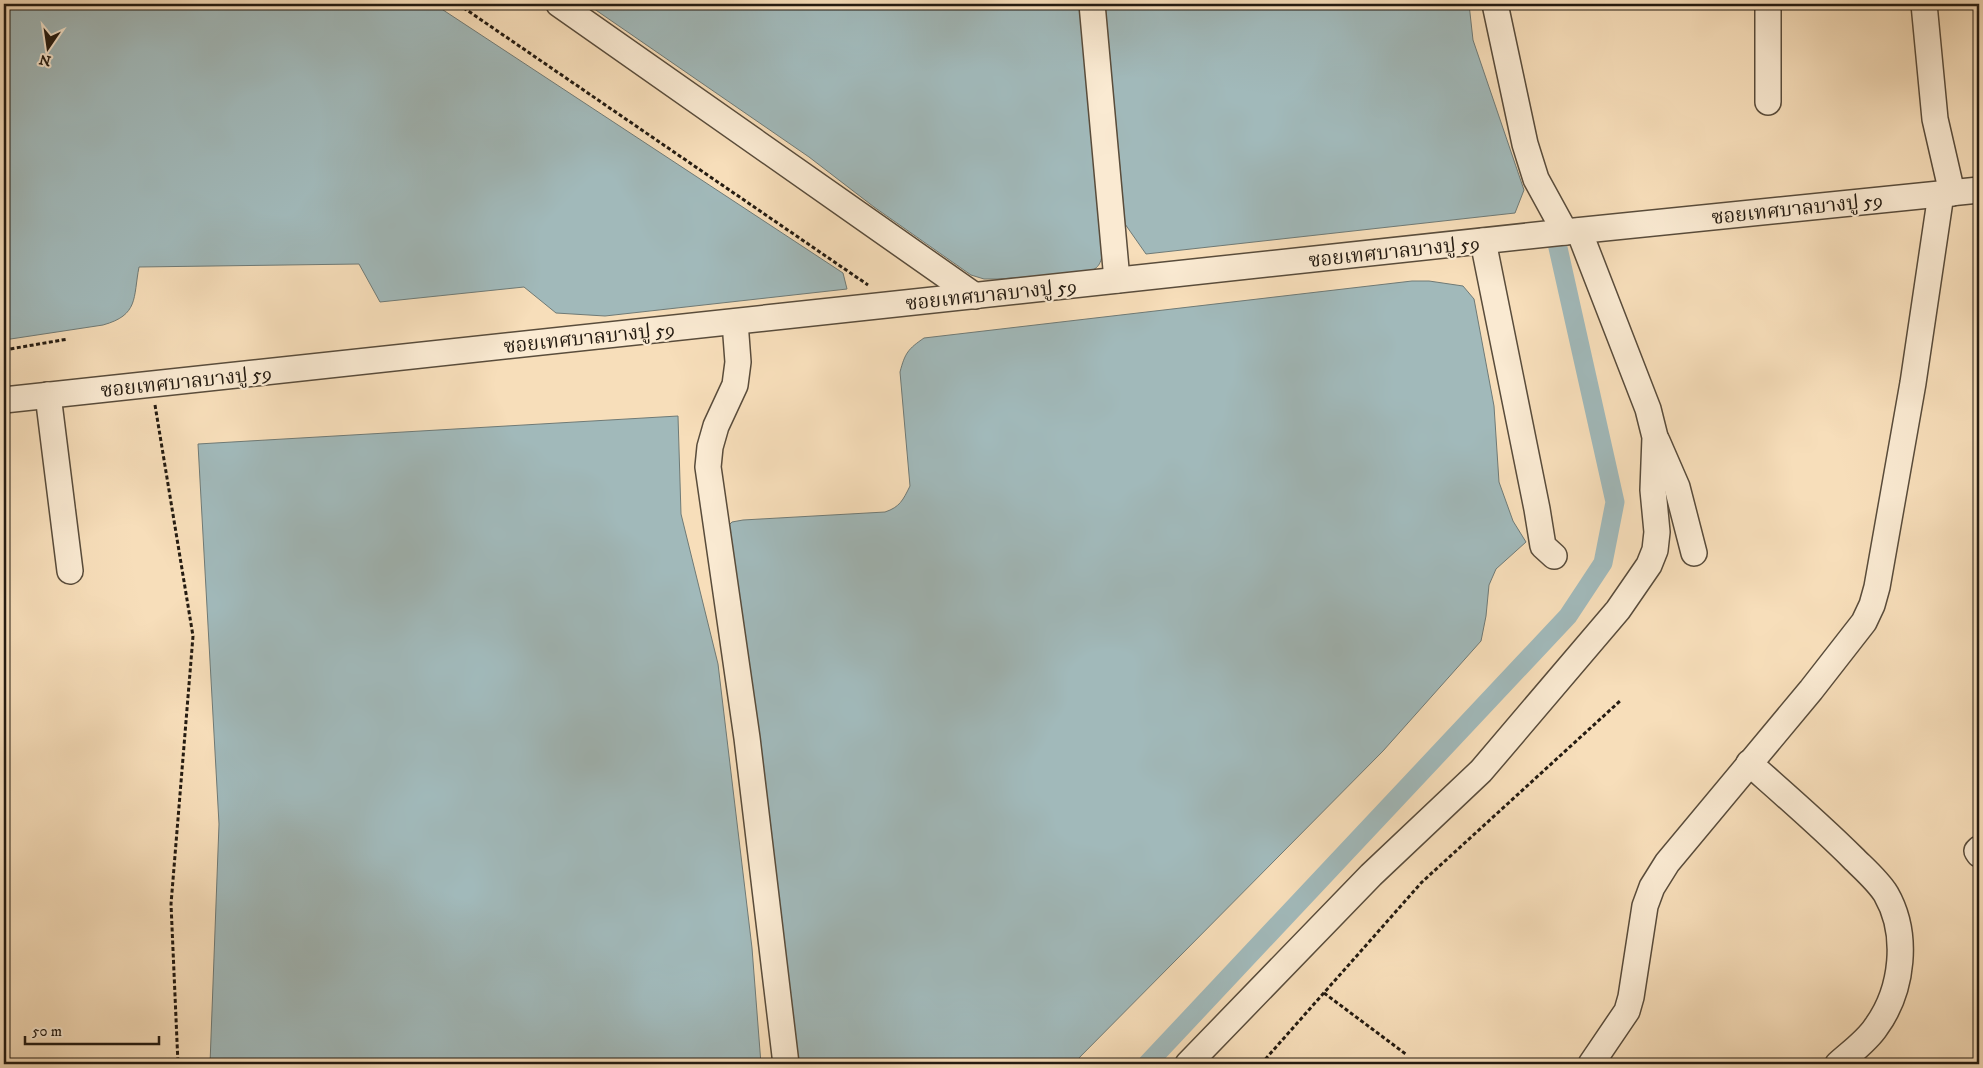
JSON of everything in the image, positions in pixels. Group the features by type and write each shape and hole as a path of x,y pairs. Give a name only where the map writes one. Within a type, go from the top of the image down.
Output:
{"street":[{"path":"559,4 975,296"},
{"path":"1092,4 1118,280"},
{"path":"1495,4 1525,144 1536,179 1572,232 1648,409 1655,436 1677,487 1694,553"},
{"path":"1768,4 1768,102"},
{"path":"1591,1064 1627,1011 1631,997 1644,906 1652,887 1667,864 1823,675 1864,622 1872,605 1877,587 1946,193 1935,120 1924,4"},
{"name":"ซอยเทศบาลบางปู 59","path":"4,400 1483,241 1979,190"},
{"path":"1483,241 1543,546 1554,556"},
{"path":"735,322 738,362 736,385 716,426 710,447 708,467 747,738 786,1064"},
{"path":"48,395 70,571"},
{"path":"1188,1064 1370,875 1481,770 1623,603 1649,565 1655,550 1658,532 1653,490 1655,436"},
{"path":"1749,763 1867,872 1885,893 1896,917 1901,947 1898,977 1888,1010 1875,1029 1838,1064"},
{"path":"1979,850 1977,851 1979,854"}],"path":[{"path":"458,4 868,285 887,305"},
{"path":"4,350 68,340"},
{"path":"151,384 193,636 171,904 178,1064"},
{"path":"1261,1064 1422,882 1620,701"},
{"path":"1324,993 1407,1055"}],"water":[{"path":"4,4 434,4 843,273 847,289 605,316 556,313 524,287 380,302 359,264 139,267 132,304 123,316 115,321 103,325 4,340"},
{"path":"587,4 1079,4 1103,250 1100,262 1096,268 1085,273 998,279 984,279 971,275 874,207 809,157"},
{"path":"1105,4 1469,4 1473,40 1524,190 1515,213 1146,254 1125,224"},
{"path":"1412,281 1429,281 1463,286 1474,299 1494,406 1499,482 1513,521 1526,542 1496,569 1489,585 1481,641 1383,751 1073,1064 794,1064 725,529 732,522 743,520 885,512 898,505 910,486 900,372 908,352 924,338"},
{"path":"678,416 681,514 718,664 752,948 761,1064 210,1064 219,824 198,444"}],"waterway":[{"path":"1147,1064 1568,616 1603,563 1615,502 1552,221"}]}
